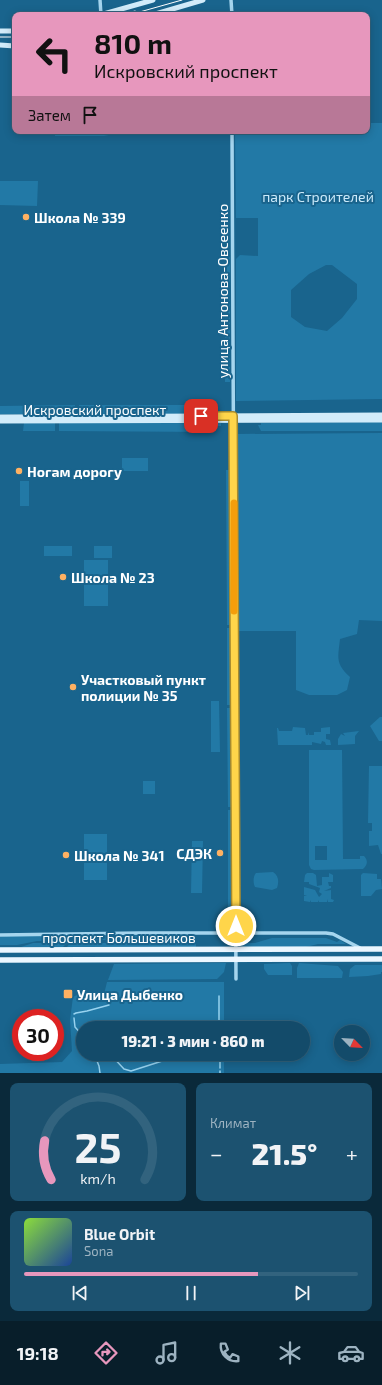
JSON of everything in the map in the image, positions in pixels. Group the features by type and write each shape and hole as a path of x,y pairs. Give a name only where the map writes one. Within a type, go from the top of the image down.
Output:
{"main road":[{"name":"проспект Большевиков","path":"0,950 382,949"},
{"name":"проспект Большевиков","path":"0,960 382,959"}],"street":[{"path":"100,0 100,12"},
{"path":"111,12 153,0"},
{"path":"162,12 202,0"},
{"path":"232,0 232,12"},
{"path":"0,31 12,31"},
{"path":"0,45 12,46"},
{"name":"улица Антонова-Овсеенко","path":"232,134 236,979"},
{"name":"Искровский проспект","path":"0,421 382,416"},
{"name":"Искровский проспект","path":"0,417 382,420"},
{"path":"0,935 329,933 363,949"}],"green space":[{"name":"парк Строителей","path":"370,123 382,123 382,399 236,401 236,259 240,255 258,256 258,218 236,218 235,134 370,134","holes":["326,265 332,265 357,284 357,299 342,318 327,331 305,327 291,317 291,290 309,274"]},
{"path":"55,134 114,134 104,136 55,136"},
{"path":"0,181 38,181 37,206 0,205"},
{"path":"225,248 230,250 230,286 225,286"},
{"path":"227,297 230,299 230,382 225,382 225,299"},
{"path":"75,405 75,412 73,414 0,414 0,406"},
{"path":"79,405 213,405 213,414 81,414 79,412"},
{"path":"382,422 382,431 261,431 258,425 261,425 261,423"},
{"path":"24,423 55,423 55,431 23,431"},
{"path":"59,423 221,423 221,426 214,426 214,432 59,431"},
{"path":"382,433 382,621 359,620 357,634 340,639 340,664 350,677 347,690 337,695 309,695 296,690 296,631 237,631 237,434"},
{"path":"122,458 148,458 148,471 122,471"},
{"path":"226,470 231,470 231,625 227,625"},
{"path":"20,481 29,481 29,506 20,506"},
{"path":"44,546 72,546 72,556 44,556"},
{"path":"94,546 112,546 112,558 94,558"},
{"path":"84,560 108,560 108,606 84,606"},
{"path":"227,628 231,628 232,705 227,705"},
{"path":"211,701 219,701 220,752 211,752"},
{"path":"227,708 232,708 232,807 228,807"},
{"path":"382,717 382,741 379,741 370,726"},
{"path":"293,727 305,728 306,735 308,735 309,732 309,735 314,735 314,732 321,732 321,728 330,727 330,734 326,734 326,739 330,740 331,745 326,745 325,742 322,741 321,744 312,742 312,745 278,745 277,728 279,731 292,731"},
{"path":"359,731 355,736 355,744 338,745 338,739 341,734 345,736 343,733"},
{"path":"309,750 342,750 343,859 360,859 360,856 364,856 367,864 363,869 314,870 311,869 309,865","holes":["315,846 327,846 327,860 315,860"]},
{"path":"369,766 382,766 382,854 378,845 369,846 369,831 372,831 372,823 368,823"},
{"path":"143,781 155,781 155,794 143,794"},
{"path":"228,810 232,810 232,924 228,924"},
{"path":"84,834 107,834 107,880 84,880"},
{"path":"192,841 203,841 202,893 191,893"},
{"path":"273,872 278,879 277,888 272,890 255,887 254,876 256,873"},
{"path":"307,873 313,873 316,875 317,886 322,885 322,877 329,877 329,873 333,875 333,882 328,882 331,888 324,891 331,890 331,899 334,900 333,902 328,902 328,899 327,902 319,902 319,900 318,902 311,902 311,900 310,902 304,901 304,896 307,895 304,895 304,887 315,890 319,897 322,894 319,892 320,888 309,884 309,882 304,882 305,875"},
{"path":"363,873 377,874 377,879 381,879 382,889 376,890 371,896 361,896 361,875"},
{"path":"194,935 196,939 190,940 73,940 73,936"},
{"path":"242,935 246,943 255,943 272,938 326,938 337,942 340,940 346,944 318,944 306,947 242,947 238,945 239,938"},
{"path":"71,936 69,941 37,941 17,945 0,945 0,937"},
{"path":"33,943 67,943 63,947 0,948 21,947"},
{"path":"70,943 196,943 196,947 67,947"},
{"path":"226,963 224,972 217,979 108,980 114,964"},
{"path":"290,963 292,966 292,975 268,975 264,969 264,964"},
{"path":"299,963 338,966 343,972 342,978 297,978 297,968"},
{"path":"355,965 382,965 382,972 381,974 368,976 349,977 350,969"},
{"path":"107,982 224,982 224,1021 76,1021 76,1061 224,1061 224,1073 0,1073 0,1064 64,1061 72,1051 70,1020 73,997 77,995 104,994"}],"waterway":[{"path":"219,996 219,1021"},
{"path":"74,1014 109,1005"},
{"path":"74,1018 76,1028"},
{"path":"97,1061 100,1073"},
{"path":"117,1061 124,1069 131,1071 162,1061"},
{"path":"220,1061 220,1068"}],"tram line":[{"path":"140,12 182,0"},
{"path":"0,37 12,37"}],"slow traffic":[{"path":"234,503 234,611"}],"place":[{"name":"Школа № 339","path":"26,217"},
{"name":"Ногам дорогу","path":"19,471"},
{"name":"Школа № 23","path":"63,577"},
{"name":"Участковый пункт полиции № 35","path":"73,687"},
{"name":"СДЭК","path":"220,853"},
{"name":"Школа № 341","path":"66,855"},
{"name":"Улица Дыбенко","path":"68,994"}],"route":[{"path":"201,416 233,416 236,926"}]}
